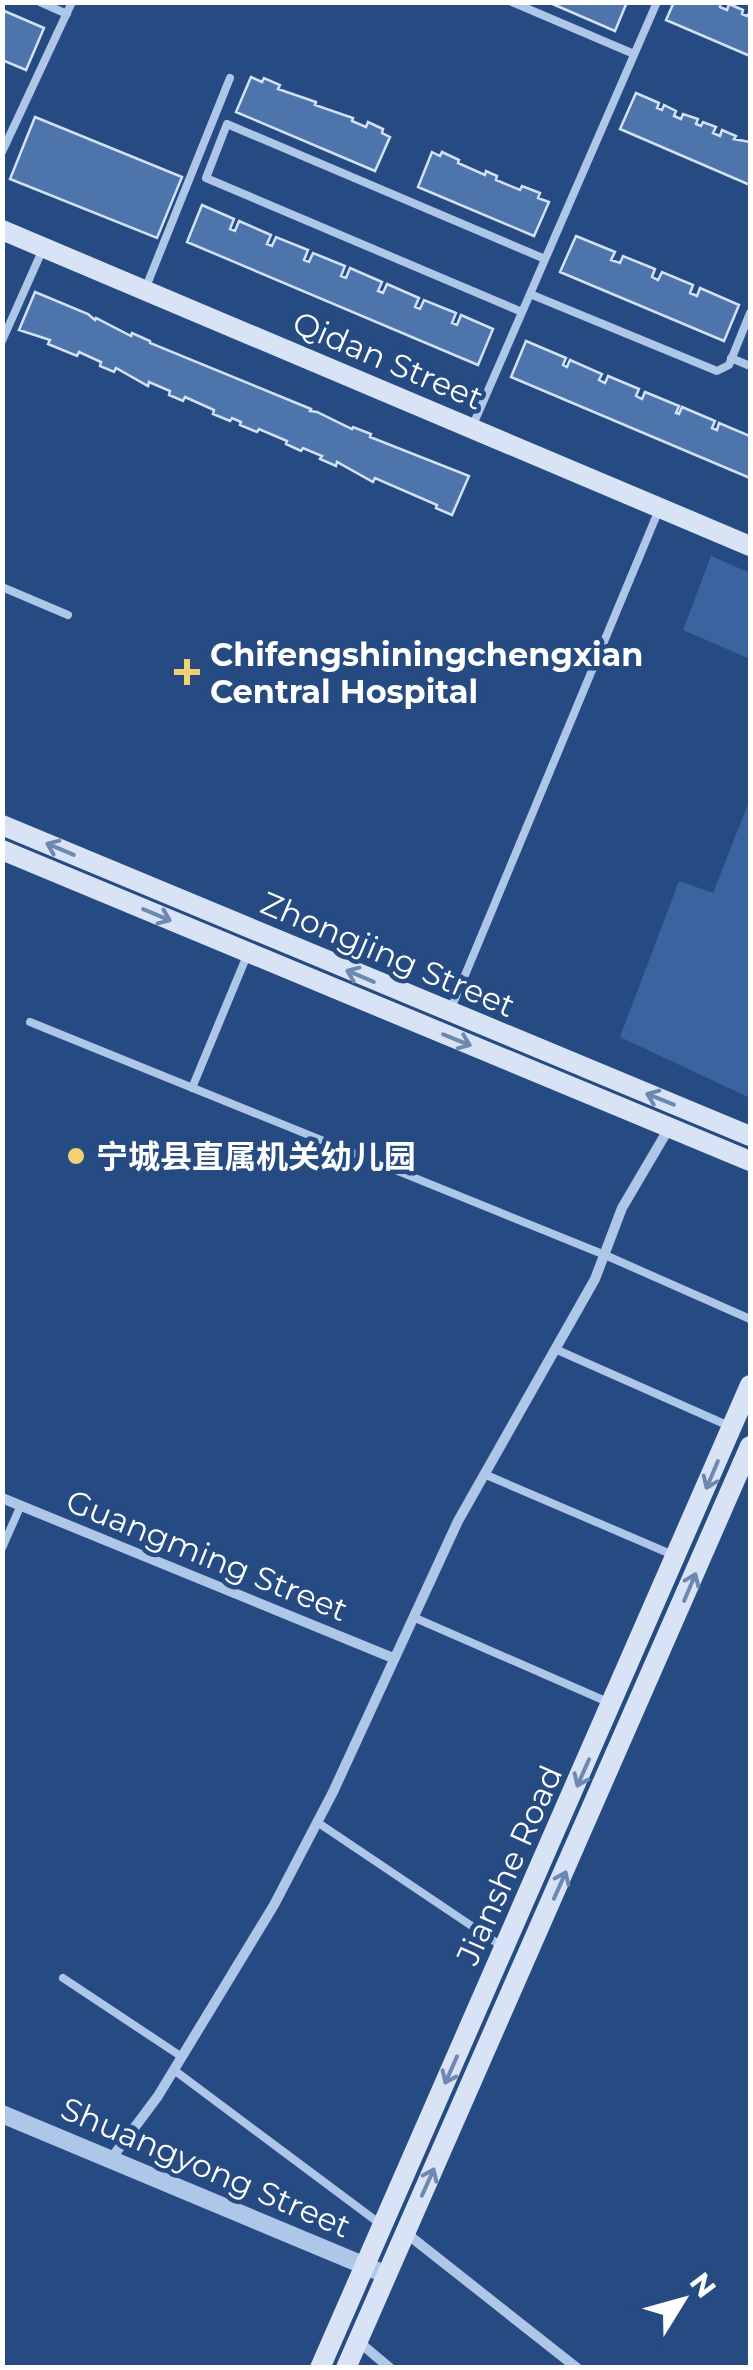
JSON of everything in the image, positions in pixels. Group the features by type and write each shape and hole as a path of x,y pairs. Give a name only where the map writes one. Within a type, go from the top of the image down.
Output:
{"main road":[{"name":"Qidan Street","path":"2,230 750,546"},
{"name":"Zhongjing Street","path":"2,825 750,1136"},
{"name":"Zhongjing Street","path":"2,850 750,1161"},
{"name":"Jianshe Road","path":"320,2368 750,1385"},
{"name":"Jianshe Road","path":"346,2368 750,1446"}],"street":[{"path":"111,2159 174,2070 274,1905 318,1822 458,1520 595,1280 622,1208 669,1128"},
{"name":"Guangming Street","path":"2,1498 393,1658"},
{"name":"Shuangyong Street","path":"2,2114 387,2275"},
{"path":"406,2233 576,2368"},
{"path":"358,2341 390,2368"}],"lane":[{"path":"40,2 67,14"},
{"path":"2,152 72,2"},
{"path":"512,2 634,54"},
{"path":"471,428 657,2"},
{"path":"144,290 230,78"},
{"path":"522,312 206,178 226,124 545,259"},
{"path":"2,341 43,247"},
{"path":"530,294 712,370 726,368 750,312"},
{"path":"731,358 750,366"},
{"path":"449,1012 660,508"},
{"path":"2,587 68,616"},
{"path":"192,1088 248,953"},
{"path":"30,1022 604,1255 750,1319"},
{"path":"555,1349 732,1427"},
{"path":"484,1474 676,1557"},
{"path":"2,1548 21,1505"},
{"path":"413,1617 613,1704"},
{"path":"318,1822 505,1948"},
{"path":"63,1978 182,2056"},
{"path":"174,2070 383,2225"}],"shaded area":[{"path":"711,556 750,573 750,659 683,630"},
{"path":"750,799 750,1098 620,1037 679,881 713,893"}],"building":[{"path":"548,2 627,2 615,31"},
{"path":"674,2 721,2 720,7 727,10 729,4 743,10 742,14 750,13 750,56 666,20"},
{"path":"2,10 44,28 26,70 2,60"},
{"path":"251,77 262,82 264,78 280,85 278,89 316,102 315,105 353,118 352,121 366,127 368,122 383,129 382,133 390,137 375,171 236,112"},
{"path":"636,93 659,103 657,108 662,110 664,105 676,111 674,116 681,119 683,114 698,119 696,124 701,126 703,122 716,127 713,133 720,136 722,130 736,136 734,139 750,142 750,185 620,129"},
{"path":"35,117 182,177 157,238 10,179"},
{"path":"432,152 440,156 442,152 485,175 486,171 520,190 522,186 540,193 538,198 549,202 534,236 418,187"},
{"path":"202,205 234,219 230,229 235,231 239,221 271,235 267,244 272,246 276,237 308,250 304,260 309,262 313,253 345,266 341,276 346,278 350,268 382,282 378,291 383,293 387,284 419,298 415,307 420,309 424,300 456,313 452,323 457,325 461,315 493,329 478,365 187,242"},
{"path":"576,236 615,252 611,260 620,263 623,256 655,269 652,277 658,280 662,272 693,285 690,293 697,296 700,288 739,305 724,341 560,272"},
{"path":"35,292 131,336 132,333 469,476 452,515 375,478 373,482 337,462 336,466 259,429 257,432 232,418 230,421 213,414 214,410 185,397 183,401 169,395 170,391 149,382 148,386 116,368 114,372 79,352 77,356 48,344 50,340 19,330"},
{"path":"526,341 566,358 563,365 567,367 570,360 602,374 599,380 605,383 608,376 639,389 636,396 642,399 645,392 679,406 676,413 682,407 715,421 712,428 717,430 719,423 750,436 750,478 511,377"}],"place":[{"name":"Chifengshiningchengxian Central Hospital","path":"187,672"},
{"name":"宁城县直属机关幼儿园","path":"76,1156"}]}
